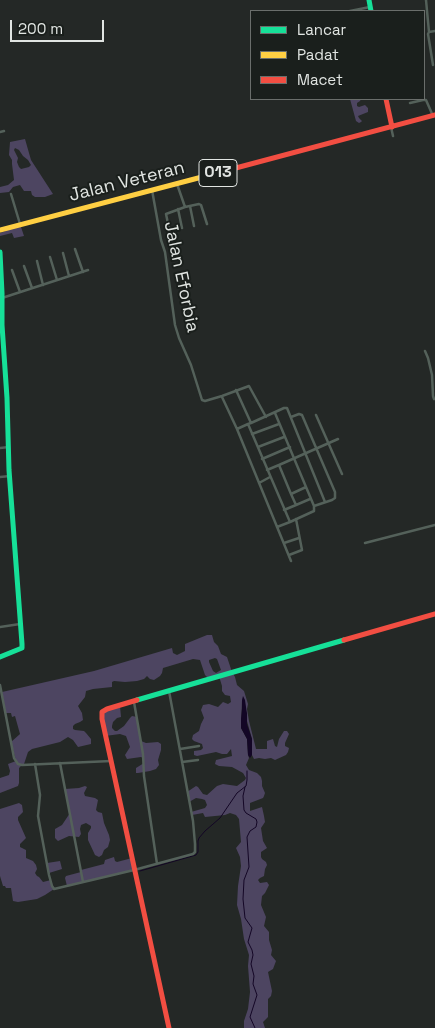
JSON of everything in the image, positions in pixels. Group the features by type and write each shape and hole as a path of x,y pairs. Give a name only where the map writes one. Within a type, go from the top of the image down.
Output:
{"street":[{"path":"369,0 370,9"},
{"path":"426,0 427,33 433,65"},
{"path":"427,33 435,31"},
{"path":"386,100 393,136"},
{"path":"410,103 426,100 434,116"},
{"name":"Jalan Veteran","path":"0,230 434,116"},
{"path":"177,184 184,207"},
{"name":"Jalan Eforbia","path":"152,190 165,252 171,302 177,331 191,365 202,400 205,401 236,390"},
{"path":"11,194 20,224"},
{"path":"170,233 166,214 184,207 202,205 207,224"},
{"path":"190,206 194,226"},
{"path":"178,209 182,228"},
{"path":"74,249 83,272"},
{"path":"0,252 8,447 22,644 21,649 0,657"},
{"path":"63,253 69,276"},
{"path":"50,257 57,280"},
{"path":"37,261 43,285"},
{"path":"24,266 32,288"},
{"path":"12,270 20,292"},
{"path":"2,298 88,270"},
{"path":"425,351 431,370 433,396 435,399"},
{"path":"266,417 250,387 236,390 262,459 290,522"},
{"path":"222,396 291,561"},
{"path":"236,429 286,408 325,502"},
{"path":"274,413 295,458 314,506 314,511 277,527"},
{"path":"291,417 299,414 302,415 335,492 334,498 314,506"},
{"path":"316,414 342,474"},
{"path":"252,434 279,424"},
{"path":"258,447 285,436"},
{"path":"267,470 338,439"},
{"path":"0,448 8,447"},
{"path":"262,459 290,447"},
{"path":"279,465 296,505"},
{"path":"0,477 10,476"},
{"path":"259,483 270,478"},
{"path":"291,494 306,487"},
{"path":"284,510 311,498"},
{"path":"289,555 302,550 296,519"},
{"path":"365,543 435,525"},
{"path":"284,543 300,538"},
{"path":"169,1028 102,712 435,614"},
{"path":"0,627 20,624"},
{"path":"0,685 16,762 22,765 111,761"},
{"path":"35,764 40,795 38,816 52,886 55,889 194,854 193,821 169,691"},
{"path":"134,702 143,754 144,776 157,864"},
{"path":"0,705 4,704"},
{"path":"180,749 199,746"},
{"path":"182,762 198,760"},
{"path":"60,763 84,882"}],"shaded area":[{"path":"350,100 360,100 357,103 357,106 365,105 368,108 368,112 358,116 362,121 359,123 356,121"},
{"path":"25,139 31,160 53,194 45,197 35,197 31,191 24,191 20,185 13,187 9,192 0,193 0,187 8,185 14,180 12,160 9,155 10,142","holes":["15,148 19,150 31,165 29,167 21,169 19,167 18,158 14,150"]},
{"path":"20,224 24,236 14,238 12,233 0,236 0,233 6,231 5,228"},
{"path":"207,635 212,635 221,654 227,657 237,685 244,691 256,749 267,749 267,741 273,739 277,747 284,731 287,731 289,734 285,743 285,746 289,748 286,755 275,760 271,758 254,759 247,714 242,700 241,728 247,739 249,758 246,765 249,770 261,777 265,793 263,798 250,803 250,811 262,807 264,816 265,822 261,828 263,841 267,848 261,852 261,857 267,865 264,876 258,880 260,883 267,882 269,885 262,896 261,905 266,917 264,926 269,932 271,955 276,961 273,969 268,972 272,991 268,999 268,1017 263,1022 265,1028 244,1028 250,992 249,955 237,905 241,866 236,848 241,842 239,819 236,815 230,813 205,817 203,813 192,815 191,812 205,808 207,805 205,800 196,798 189,802 187,792 196,786 203,794 207,795 217,786 223,784 237,786 246,778 243,773 232,767 215,764 216,760 232,756 231,749 227,754 216,752 194,755 194,751 203,748 202,744 192,739 193,735 199,731 204,718 201,710 203,705 209,704 218,707 223,702 228,704 231,702 230,696 225,695 222,691 219,676 209,679 205,675 200,660 193,659 163,668 160,676 154,680 147,676 137,681 114,681 112,682 112,687 86,691 85,697 78,706 83,720 75,724 73,729 84,731 91,739 91,744 78,747 68,737 60,742 32,749 28,752 24,764 19,768 18,786 0,793 0,778 9,775 8,764 16,761 11,742 20,734 15,716 12,717 11,713 6,713 2,692 94,671 172,648 173,653 177,655 185,651 185,644","holes":["217,659 221,670 216,673 213,671 209,660"]},
{"path":"243,696 247,724 252,739 252,755 250,758 248,755 247,739 241,728"},
{"path":"120,706 121,717 113,722 112,728 117,731 132,716 137,717 141,741 146,743 158,742 161,744 159,765 156,769 136,773 136,768 144,763 143,758 127,759 125,755 130,747 126,736 120,734 105,736 102,712"},
{"path":"87,787 84,793 85,796 98,800 96,810 102,813 110,840 108,847 99,857 95,855 88,840 91,826 86,823 81,825 79,837 69,836 58,841 55,838 55,829 62,825 70,813 65,789"},
{"path":"19,803 22,805 23,812 18,817 18,820 26,838 20,844 20,847 26,850 26,858 33,861 36,865 35,873 37,876 43,882 51,880 54,889 37,899 18,902 13,901 11,888 3,886 0,876 0,809"},
{"path":"114,857 117,862 132,858 134,870 67,886 66,876 104,864 105,860"},
{"path":"60,861 62,869 49,873 47,863"}],"waterway":[{"path":"140,871 196,855 199,838 220,818 237,793 246,786 247,771"},
{"path":"245,787 243,796 244,810 256,819 257,822 256,827 250,831 247,837 249,867 244,880 243,899 245,918 252,928 248,942 253,955 251,964 254,976 253,984 257,995 250,1017 255,1028"}],"traffic: fast":[{"path":"369,0 371,10"},
{"path":"0,252 9,470 22,644 22,648 0,657"},
{"path":"137,700 344,640"}],"traffic: slow":[{"path":"0,230 202,177"}],"traffic: jam":[{"path":"386,100 392,127"},
{"path":"202,177 435,115"},
{"path":"344,640 435,614"},
{"path":"137,700 107,709 102,712 102,719 169,1028"}]}
